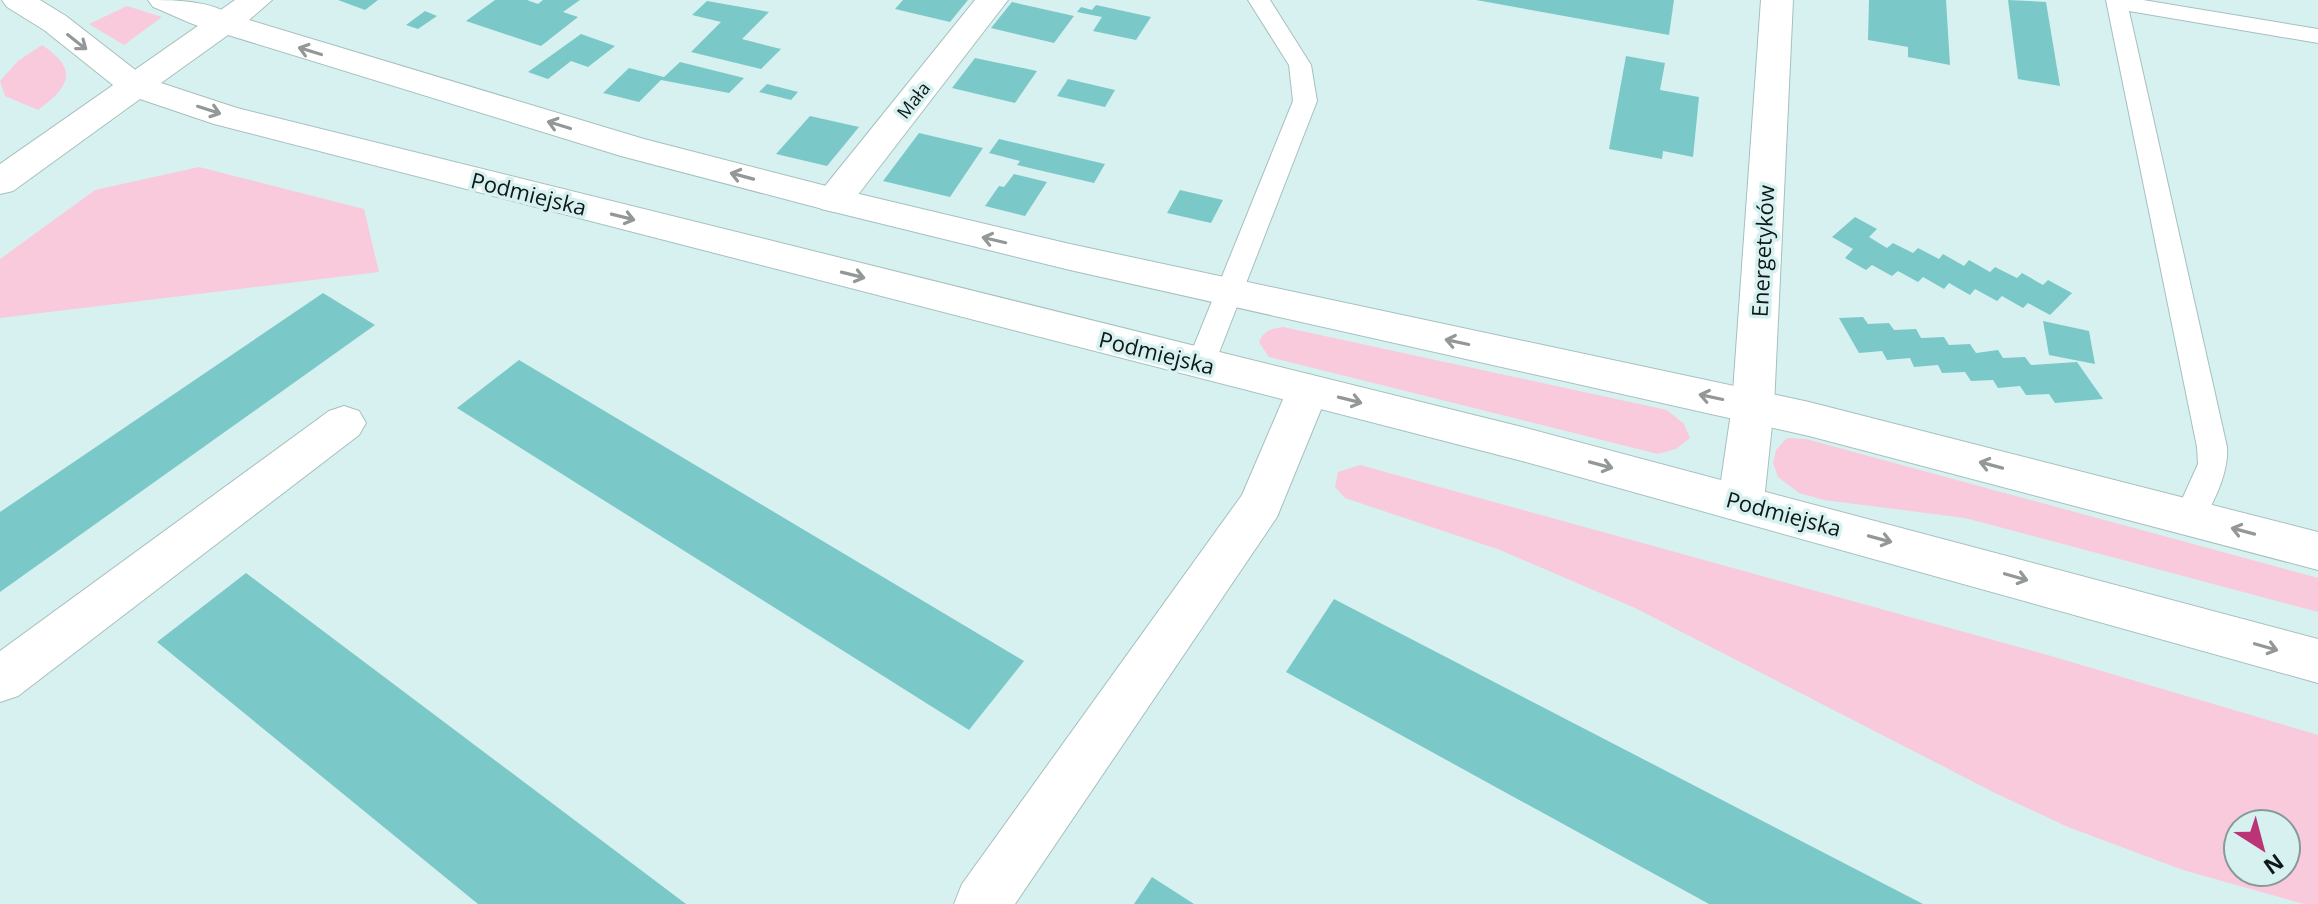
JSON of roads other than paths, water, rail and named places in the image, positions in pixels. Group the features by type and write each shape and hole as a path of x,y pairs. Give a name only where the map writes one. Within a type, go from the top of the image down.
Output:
{"main road":[{"name":"Podmiejska","path":"18,0 42,14 135,86 235,118 1741,501 2318,661"},
{"path":"164,0 223,23 634,148 834,200 1230,293 1753,406 2318,551"},
{"path":"0,182 256,0"},
{"name":"Mała","path":"834,200 992,0"},
{"name":"Energetyków","path":"1741,501 1753,406 1777,0"},
{"path":"982,904 1261,504 1308,390"},
{"path":"0,680 344,423"}],"lane":[{"path":"1201,363 1230,293 1255,220 1305,101 1300,65 1259,0"},
{"path":"2190,517 2213,464 2208,421 2116,2 2318,36"}]}
